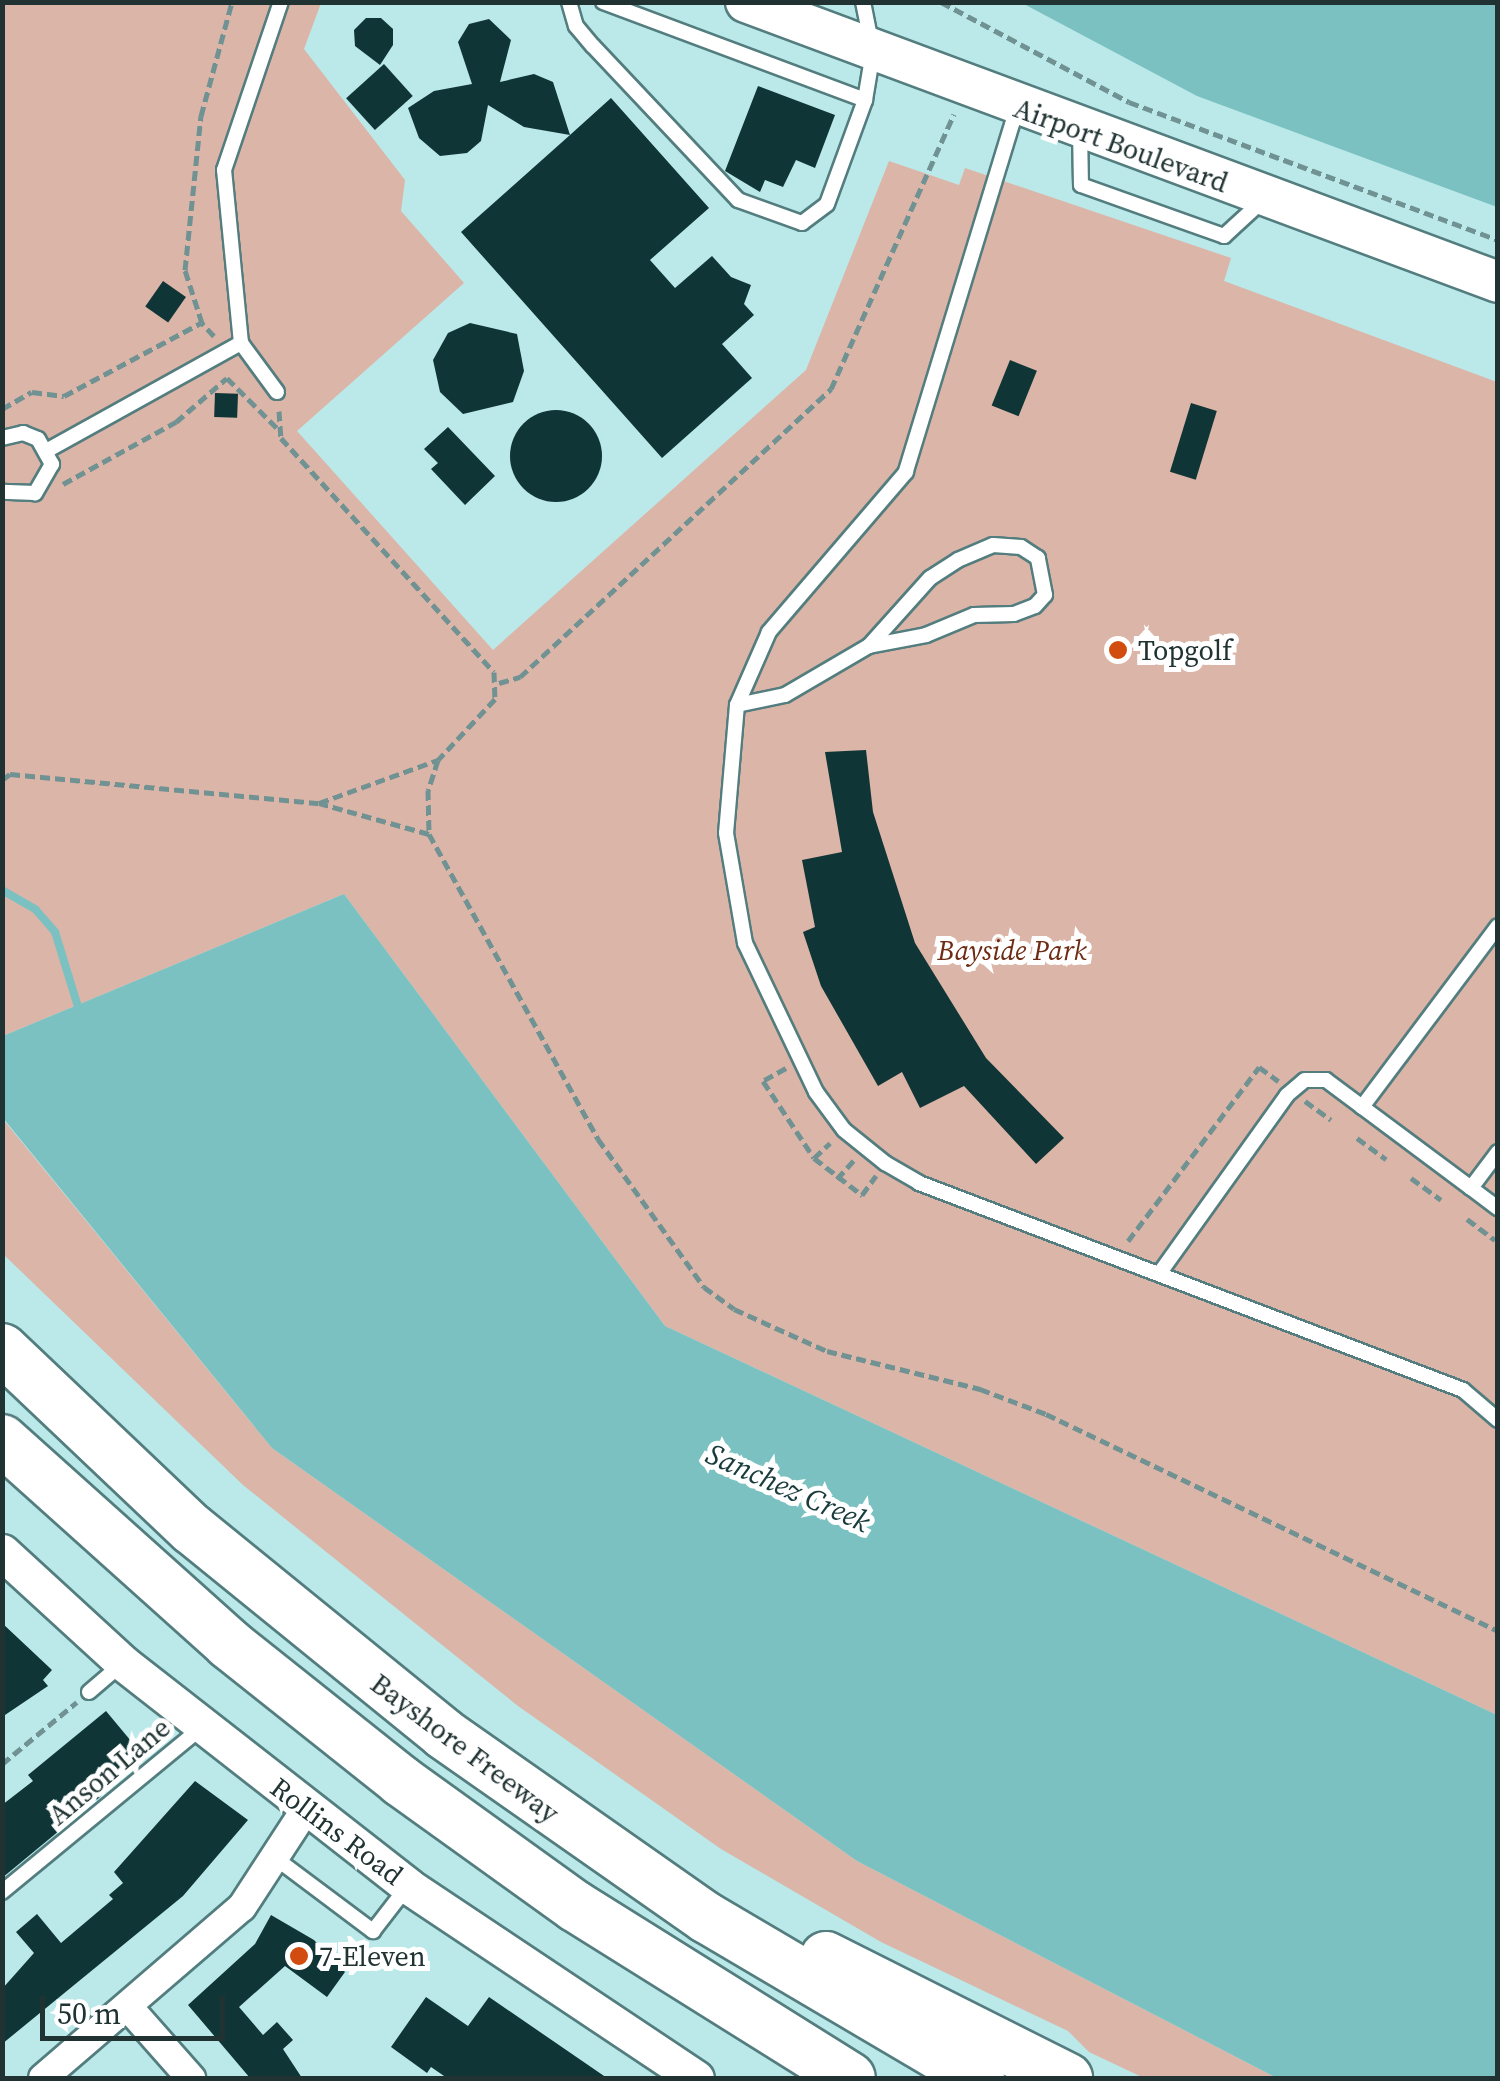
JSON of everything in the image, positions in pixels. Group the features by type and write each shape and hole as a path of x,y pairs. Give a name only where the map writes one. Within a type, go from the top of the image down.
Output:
{"highway":[{"name":"Bayshore Freeway","path":"2,1349 274,1600 616,1858 798,1975 979,2078"},
{"path":"2,1440 229,1644 401,1781 575,1906 850,2078"},
{"path":"2,1484 70,1549 229,1644"},
{"path":"616,1858 1067,2078"}],"main road":[{"name":"Airport Boulevard","path":"746,2 1498,282"}],"street":[{"name":"Rollins Road","path":"2,1552 124,1663 306,1809 408,1886 696,2078"},
{"path":"43,2078 242,1907 306,1809"},
{"path":"128,2008 191,2078"}],"lane":[{"path":"278,392 241,342 224,170 281,2"},
{"path":"570,2 570,14 593,46 738,200 764,214 802,223 822,214 864,100 873,52 863,2"},
{"path":"602,2 864,100"},
{"path":"1018,106 906,472 769,632 736,704 726,774 732,881 746,943 797,1062 844,1130 884,1164 1463,1390 1497,1419"},
{"path":"48,450 241,342"},
{"path":"2,438 31,435 48,450 51,471 41,489 23,497 2,492"},
{"path":"736,704 785,695 869,646 930,578 958,560 993,545 1021,547 1038,558 1045,594 1035,606 1014,614 974,615 926,635 869,646"},
{"path":"1362,1107 1498,926"},
{"path":"1159,1274 1287,1095 1305,1080 1326,1080 1498,1208"},
{"path":"1471,1188 1498,1152"},
{"path":"90,1692 124,1663"},
{"name":"Anson Lane","path":"2,1892 202,1727"},
{"path":"274,1857 373,1931 408,1886"}],"path":[{"path":"216,338 202,322 185,270 202,116 232,2"},
{"path":"941,2 1129,102 1498,240"},
{"path":"319,803 438,760 486,712 499,683 520,677 831,389 954,113 963,110"},
{"path":"2,409 32,392 64,396 202,322"},
{"path":"76,477 176,422 226,378 280,432 499,683"},
{"path":"278,392 280,432"},
{"path":"438,760 428,790 430,834 588,1122 668,1244 704,1287 734,1309 828,1351 980,1390 1046,1414 1498,1632"},
{"path":"2,780 10,774 319,803 430,834"},
{"path":"797,1062 763,1081 814,1158 862,1195"},
{"path":"1111,1235 1129,1242 1259,1067 1278,1081"},
{"path":"1302,1098 1331,1120"},
{"path":"1356,1138 1386,1160"},
{"path":"814,1158 835,1140"},
{"path":"1411,1178 1441,1200"},
{"path":"1467,1219 1495,1240"},
{"path":"2,1764 90,1692"}],"green space":[{"name":"Bayside Park","path":"2,3 321,3 304,49 405,180 401,211 464,283 297,431 493,650 806,370 889,161 959,185 965,168 1231,258 1224,281 1497,382 1497,1715 665,1326 344,894 3,1036"},
{"path":"2,1118 272,1448 857,1861 1277,2078 1144,2078 1089,2052 1068,2031 881,1942 721,1849 518,1706 243,1485 3,1254"}],"water":[{"path":"1022,3 1497,3 1497,207 1197,96"},
{"path":"344,894 665,1326 1497,1715 1497,2078 1277,2078 857,1861 272,1448 3,1118 3,1036"}],"building":[{"path":"366,18 381,18 393,29 393,45 380,65 355,46 354,30"},
{"path":"489,19 511,40 500,82 534,74 553,82 570,135 524,127 488,105 481,141 467,153 440,156 419,138 408,108 434,91 472,84 458,42 469,24"},
{"path":"384,64 413,96 375,130 346,98"},
{"path":"758,86 835,115 815,168 796,160 783,187 765,180 760,192 725,171"},
{"path":"611,98 709,208 650,260 675,288 712,256 731,277 751,285 744,304 754,315 722,344 752,378 662,458 461,232"},
{"path":"163,281 186,297 168,322 145,306"},
{"path":"470,323 517,334 524,371 513,402 463,414 440,392 433,360 448,333"},
{"path":"1010,360 1037,371 1019,416 992,405"},
{"path":"215,393 238,394 237,418 214,417"},
{"path":"1191,403 1217,411 1196,480 1170,472"},
{"path":"556,410 574,414 588,424 598,438 602,456 598,474 588,488 574,498 556,502 538,498 524,488 514,474 510,456 514,438 524,424 538,414"},
{"path":"448,427 495,476 465,505 431,469 438,463 424,449"},
{"path":"866,750 873,812 915,943 986,1058 1064,1138 1036,1164 964,1086 920,1108 902,1072 878,1086 821,986 803,932 815,927 802,860 842,852 825,752"},
{"path":"2,1623 52,1670 43,1680 48,1686 2,1717"},
{"path":"106,1711 146,1759 2,1878 2,1805 33,1781 28,1775"},
{"path":"195,1781 248,1820 183,1896 2,2044 2,1989 34,1953 16,1932 37,1914 61,1943 113,1899 109,1895 123,1883 114,1872"},
{"path":"271,1915 314,1940 345,1972 327,1997 285,1966 239,2007 263,2035 277,2022 293,2040 283,2049 302,2078 250,2078 188,2005 255,1944"},
{"path":"426,1997 468,2026 489,1997 607,2078 447,2078 431,2067 427,2073 391,2047"}],"waterway":[{"name":"Sanchez Creek","path":"2,890 36,910 55,932 79,1010"}],"place":[{"name":"Topgolf","path":"1118,650"},
{"name":"7-Eleven","path":"299,1956"}]}
